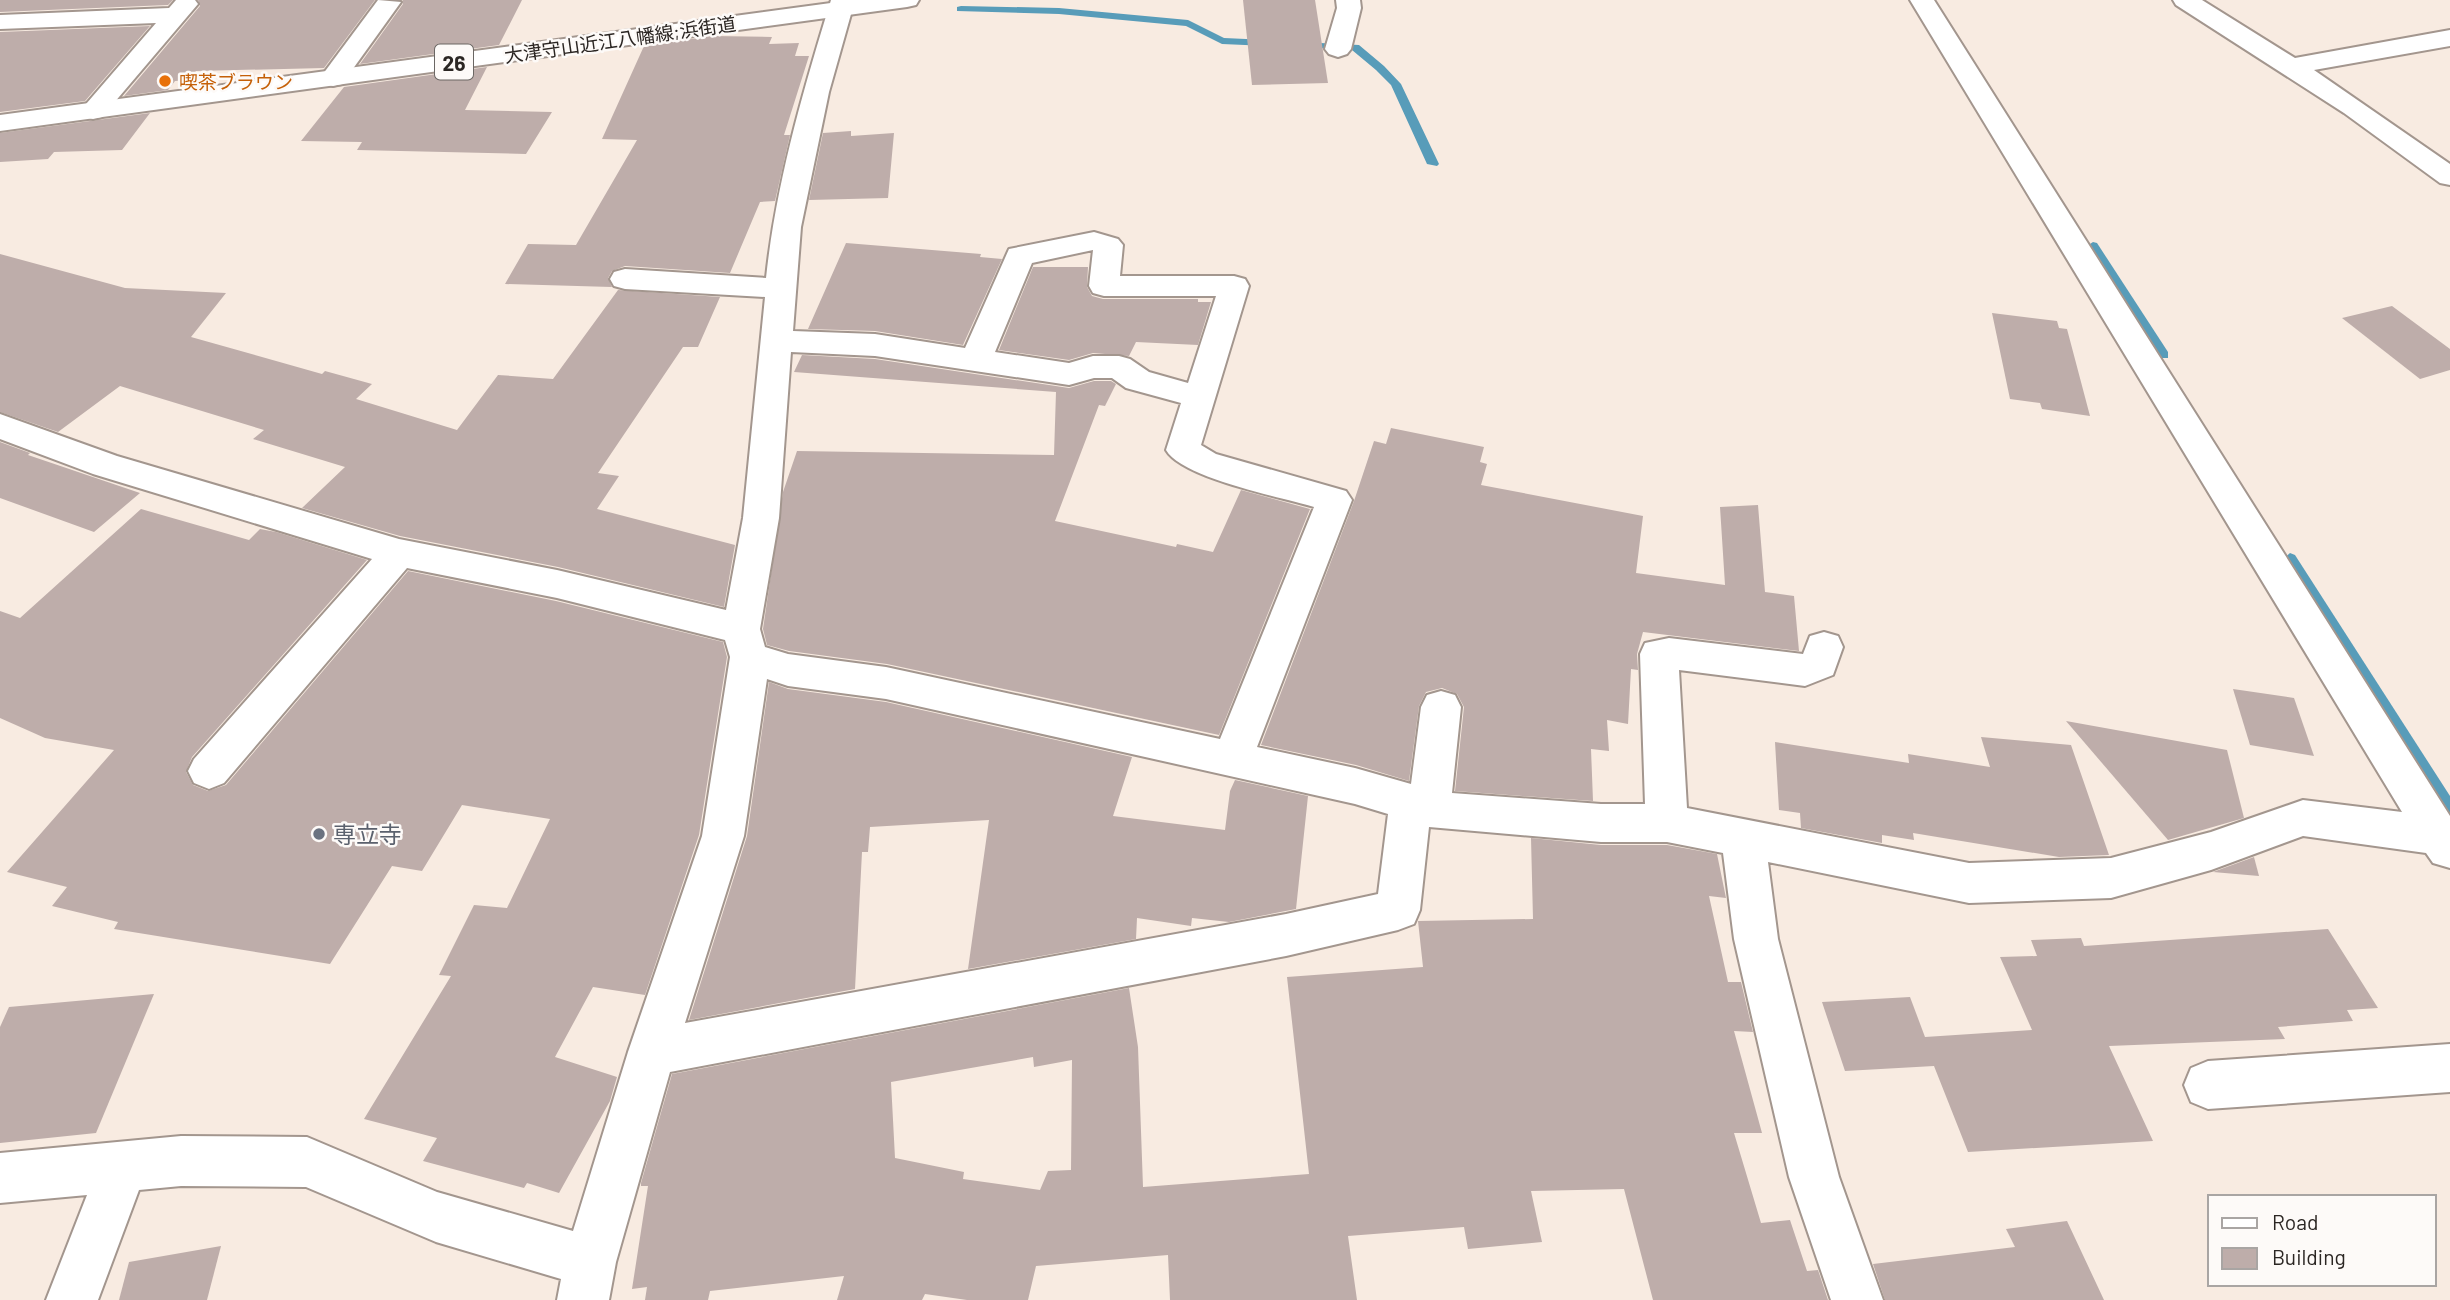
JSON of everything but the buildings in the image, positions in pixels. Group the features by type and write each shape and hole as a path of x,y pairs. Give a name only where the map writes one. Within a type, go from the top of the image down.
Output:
{"street":[{"name":"大津守山近江八幡線;浜街道","path":"0,123 841,5 907,0"},
{"path":"1338,49 1349,8 1348,0"},
{"path":"1922,0 2445,845"},
{"path":"2185,0 2291,66 2406,143 2450,177"},
{"path":"333,78 389,2"},
{"path":"0,1178 181,1161 307,1162 586,1281 652,1052 723,836 761,518 786,227 816,92 841,5"},
{"path":"0,22 183,8"},
{"path":"93,111 183,8"},
{"path":"2291,66 2450,38"},
{"path":"976,358 1020,256 1094,241 1108,245 1104,286 1234,286 1183,450 1204,463 1334,500 1232,760"},
{"path":"625,279 780,288"},
{"path":"775,341 875,345 1069,374 1093,367 1119,367 1138,380 1199,397"},
{"path":"0,426 105,465 399,553 557,584 745,643 788,670 886,683 1355,786 1420,806 1601,823 1667,823 1969,883 2111,878 2211,850 2304,818 2445,845"},
{"path":"209,772 399,553"},
{"path":"1667,823 1659,654 1805,670 1819,664 1825,647"},
{"path":"652,1052 1286,936 1398,910 1441,707"},
{"path":"1743,839 1756,939 1811,1164 1857,1300"},
{"path":"2208,1085 2450,1068"},
{"path":"72,1300 122,1168"}],"waterway":[{"path":"961,9 1059,11 1188,23 1222,41 1268,43"},
{"path":"1301,45 1355,47 1380,68 1396,84 1433,164"},
{"path":"2093,246 2163,355"},
{"path":"2290,559 2450,811"}],"place":[{"name":"喫茶ブラウン","path":"165,81"},
{"name":"専立寺","path":"319,834"}]}
